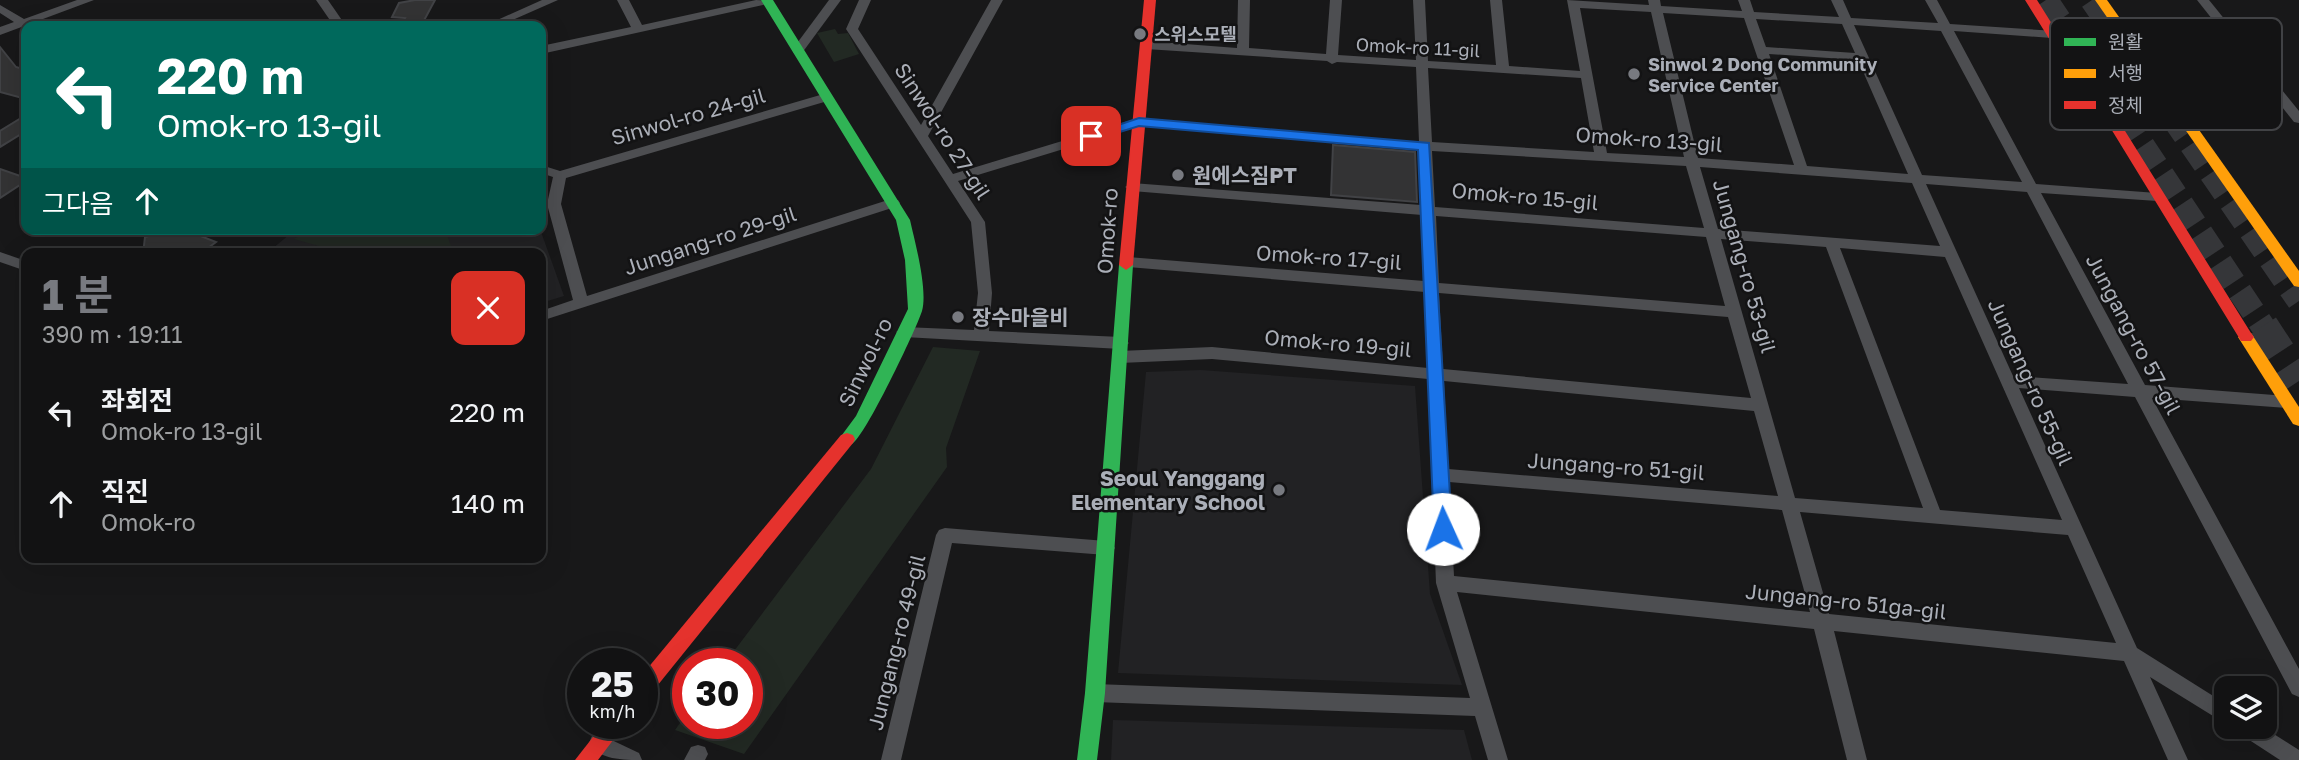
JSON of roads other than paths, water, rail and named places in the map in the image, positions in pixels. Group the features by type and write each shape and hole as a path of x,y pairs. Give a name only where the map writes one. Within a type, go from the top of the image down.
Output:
{"main road":[{"name":"Sinwol-ro","path":"658,670 862,420 915,309 912,260 903,220 767,0"},
{"name":"Omok-ro","path":"1087,760 1095,693 1132,187 1150,0"},
{"path":"2031,0 2050,31"},
{"path":"2040,0 2051,18"},
{"path":"2101,0 2114,18"},
{"path":"2117,130 2299,420"},
{"path":"2192,130 2299,282"},
{"path":"585,760 602,739"}],"street":[{"path":"29,21 88,0"},
{"path":"322,0 337,21"},
{"path":"502,21 552,0"},
{"path":"623,0 638,29"},
{"path":"546,49 767,0"},
{"path":"798,50 835,0"},
{"name":"Sinwol-ro 27-gil","path":"865,0 852,29 978,222 985,293 981,335"},
{"path":"922,136 997,0"},
{"path":"1243,53 1244,0"},
{"name":"Omok-ro 11-gil","path":"1332,60 1336,0"},
{"path":"1419,0 1426,209 1442,475 1445,583 1498,760"},
{"name":"Omok-ro 11-gil","path":"1496,0 1503,70"},
{"path":"1744,0 1802,170"},
{"name":"Jungang-ro 55-gil","path":"1838,0 2178,760"},
{"name":"Jungang-ro 57-gil","path":"1931,0 2299,688"},
{"path":"2203,0 2218,18"},
{"path":"1601,156 1573,2 1655,4 1748,14 2050,34"},
{"name":"Jungang-ro 53-gil","path":"1655,4 1692,162 1822,622 1857,760"},
{"path":"0,8 21,22"},
{"path":"0,31 21,24"},
{"name":"Omok-ro 11-gil","path":"1146,45 1332,60 1585,75"},
{"path":"1760,50 1863,57"},
{"name":"Sinwol-ro 24-gil","path":"560,175 827,97"},
{"path":"2282,98 2299,119"},
{"path":"950,179 1139,122"},
{"name":"Omok-ro 13-gil","path":"1139,122 1424,146 1692,162 2157,197"},
{"path":"546,171 560,175 554,204 581,303"},
{"name":"Omok-ro 15-gil","path":"1132,187 1949,251"},
{"name":"Jungang-ro 29-gil","path":"546,314 893,203"},
{"path":"1830,242 1934,516"},
{"path":"0,257 21,264"},
{"name":"Omok-ro 17-gil","path":"1128,262 1735,312"},
{"path":"904,332 981,335 1121,350"},
{"name":"Omok-ro 19-gil","path":"1121,350 1212,353 1435,372 1760,405"},
{"path":"2007,381 2287,402"},
{"name":"Jungang-ro 51-gil","path":"1442,475 1786,502"},
{"path":"1786,502 2073,528"},
{"name":"Jungang-ro 49-gil","path":"891,760 945,535 1106,548"},
{"name":"Jungang-ro 51ga-gil","path":"1445,583 2129,653 2214,707"},
{"path":"1095,693 1482,707"},
{"path":"2264,739 2297,760"},
{"path":"599,743 632,760"}],"tunnel":[{"path":"2046,0 2058,18"},
{"path":"2092,0 2104,18"},
{"path":"2132,130 2264,328"},
{"path":"2181,130 2299,301"},
{"path":"2263,326 2299,381"}],"place":[{"name":"스위스모텔","path":"1140,34"},
{"name":"Sinwol 2 Dong Community Service Center","path":"1634,74"},
{"name":"원에스짐PT","path":"1178,175"},
{"name":"장수마을비","path":"958,317"},
{"name":"Seoul Yanggang Elementary School","path":"1279,490"}]}
